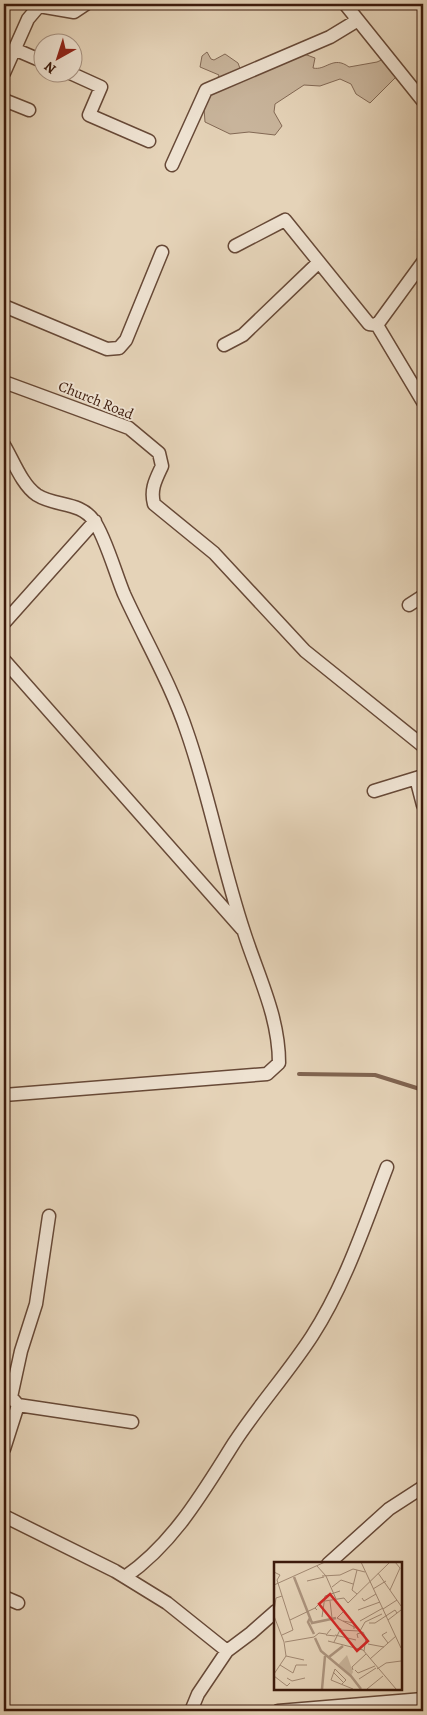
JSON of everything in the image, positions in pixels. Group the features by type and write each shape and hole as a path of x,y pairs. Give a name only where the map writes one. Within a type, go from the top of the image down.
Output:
{"street":[{"path":"4,73 28,19 39,6 74,12 86,4"},
{"path":"344,4 423,101"},
{"path":"172,165 206,90 330,36 358,20"},
{"path":"14,49 32,57"},
{"path":"82,78 101,87 89,116 149,141"},
{"path":"4,100 29,110"},
{"path":"235,246 285,220 370,324 377,325"},
{"path":"4,306 108,349 119,348 126,340 162,252"},
{"path":"224,344 243,335 319,262"},
{"path":"377,325 423,262"},
{"path":"377,325 423,402"},
{"name":"Church Road","path":"4,382 129,428 159,453 162,466 151,495 154,504 214,553 305,651 423,746"},
{"path":"4,445 30,489 39,496 82,508 95,521 124,593 174,696 184,722 208,796 244,931 270,1002 279,1045 279,1063 267,1074 4,1095"},
{"path":"4,623 95,521"},
{"path":"409,605 423,596"},
{"path":"4,660 244,931"},
{"path":"374,791 420,777 423,805"},
{"path":"126,1577 156,1552 179,1526 264,1400 312,1336 331,1305 387,1167"},
{"path":"4,1450 10,1436 11,1398 21,1351 36,1304 49,1216"},
{"path":"11,1398 132,1422"},
{"path":"330,1562 389,1509 423,1487"},
{"path":"4,1516 126,1577 167,1603 227,1651"},
{"path":"4,1597 18,1603"},
{"path":"191,1711 198,1694 227,1651 274,1613"},
{"path":"278,1711 423,1700"}],"shaded area":[{"path":"296,51 315,58 313,68 334,63 349,67 377,62 386,58 396,77 370,103 356,94 351,84 340,79 320,86 304,85 275,104 274,112 282,126 275,135 249,132 230,134 205,122 204,108 219,75 200,67 202,56 207,52 211,59 214,60 225,54 238,63 241,71"}],"waterway":[{"path":"299,1074 375,1075 423,1090"}]}
